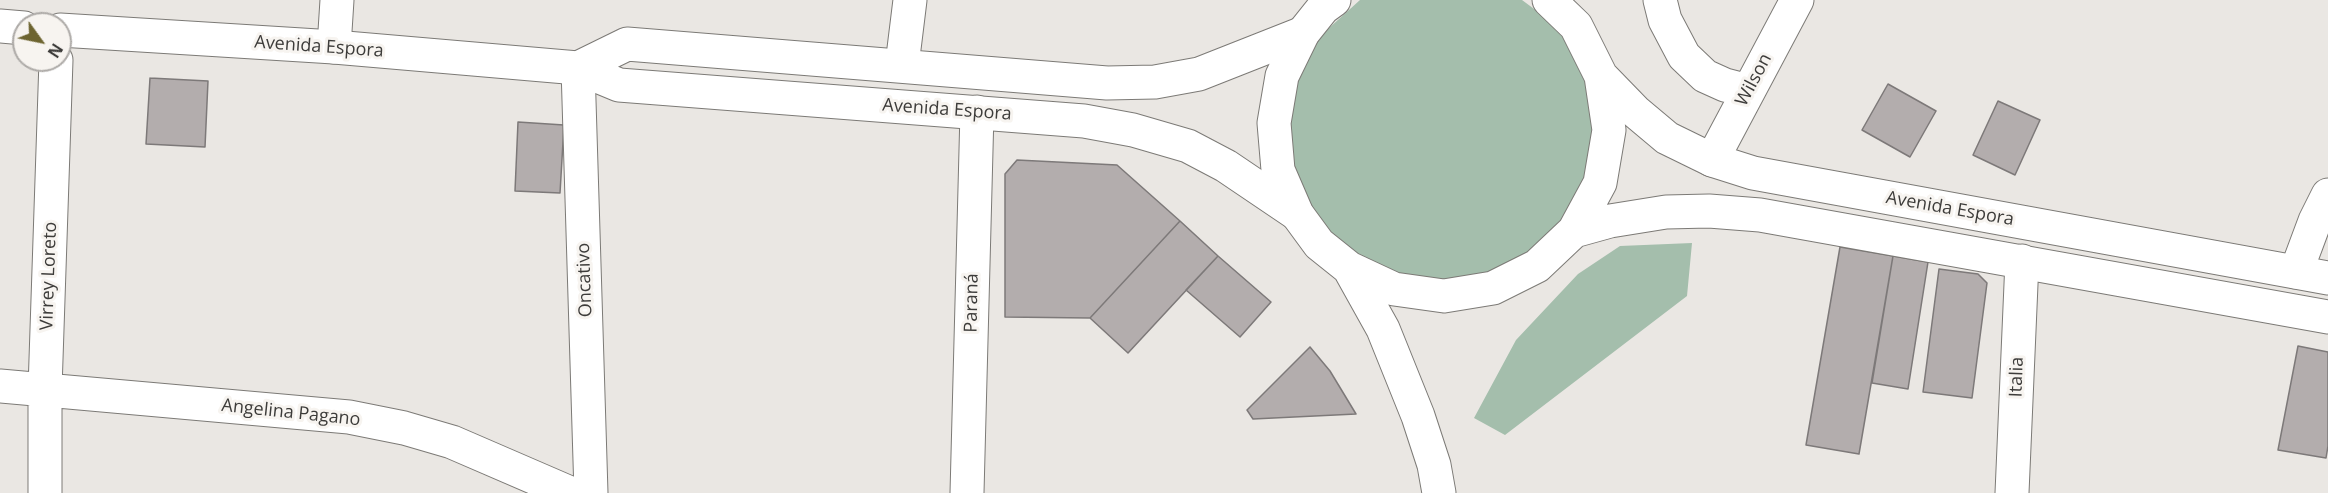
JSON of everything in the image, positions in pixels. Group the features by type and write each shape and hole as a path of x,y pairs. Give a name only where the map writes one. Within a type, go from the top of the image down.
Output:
{"main road":[{"path":"334,48 337,0"},
{"path":"902,65 910,0"},
{"path":"1334,0 1323,8 1303,33 1282,76 1274,123 1278,170 1297,214 1319,244 1349,268 1394,290 1444,296 1493,288 1538,266 1574,231 1600,183 1609,130 1601,76 1570,13 1549,0"},
{"path":"1660,0 1665,20 1684,56 1705,76 1725,85 1748,91"},
{"name":"Wilson","path":"1712,160 1797,0"},
{"name":"Avenida Espora","path":"72,31 334,48 578,68 619,85 1084,121 1133,130 1188,146 1226,166 1297,214"},
{"path":"578,68 627,44 1107,83 1155,82 1199,74 1303,33"},
{"name":"Oncativo","path":"578,68 591,493"},
{"name":"Virrey Loreto","path":"45,493 45,389 56,72"},
{"name":"Avenida Espora","path":"1601,76 1636,112 1667,138 1712,160 1765,176 2328,278"},
{"name":"Paraná","path":"967,493 977,112"},
{"path":"2296,273 2306,243 2328,195"},
{"path":"1574,231 1610,221 1666,212 1709,211 1760,215 2328,316"},
{"name":"Italia","path":"2012,493 2022,261"},
{"path":"1349,268 1383,329 1418,416 1434,465 1439,493"},
{"name":"Angelina Pagano","path":"0,386 349,417 404,428 452,442 570,493"}],"green space":[{"path":"1360,0 1522,0 1553,23 1583,67 1596,118 1591,168 1572,213 1539,250 1497,275 1449,285 1400,280 1356,259 1320,226 1296,183 1287,134 1294,86 1318,38"},
{"path":"1692,243 1687,296 1505,435 1474,418 1516,340 1578,274 1620,246"}],"building":[{"path":"150,78 208,81 205,147 146,144"},
{"path":"1888,84 1936,111 1910,157 1862,130"},
{"path":"1998,101 2040,120 2015,175 1973,155"},
{"path":"518,122 564,125 560,193 515,191"},
{"path":"1017,160 1117,165 1180,221 1090,318 1005,317 1005,174"},
{"path":"1180,221 1218,256 1128,353 1090,318"},
{"path":"1840,247 1893,256 1859,454 1806,445"},
{"path":"1218,256 1271,302 1240,337 1186,290"},
{"path":"1893,256 1928,262 1908,389 1872,383"},
{"path":"1939,269 1978,274 1987,283 1972,398 1923,392"},
{"path":"2298,346 2328,352 2326,458 2278,450"},
{"path":"1310,347 1330,371 1356,414 1253,419 1247,410"}]}
